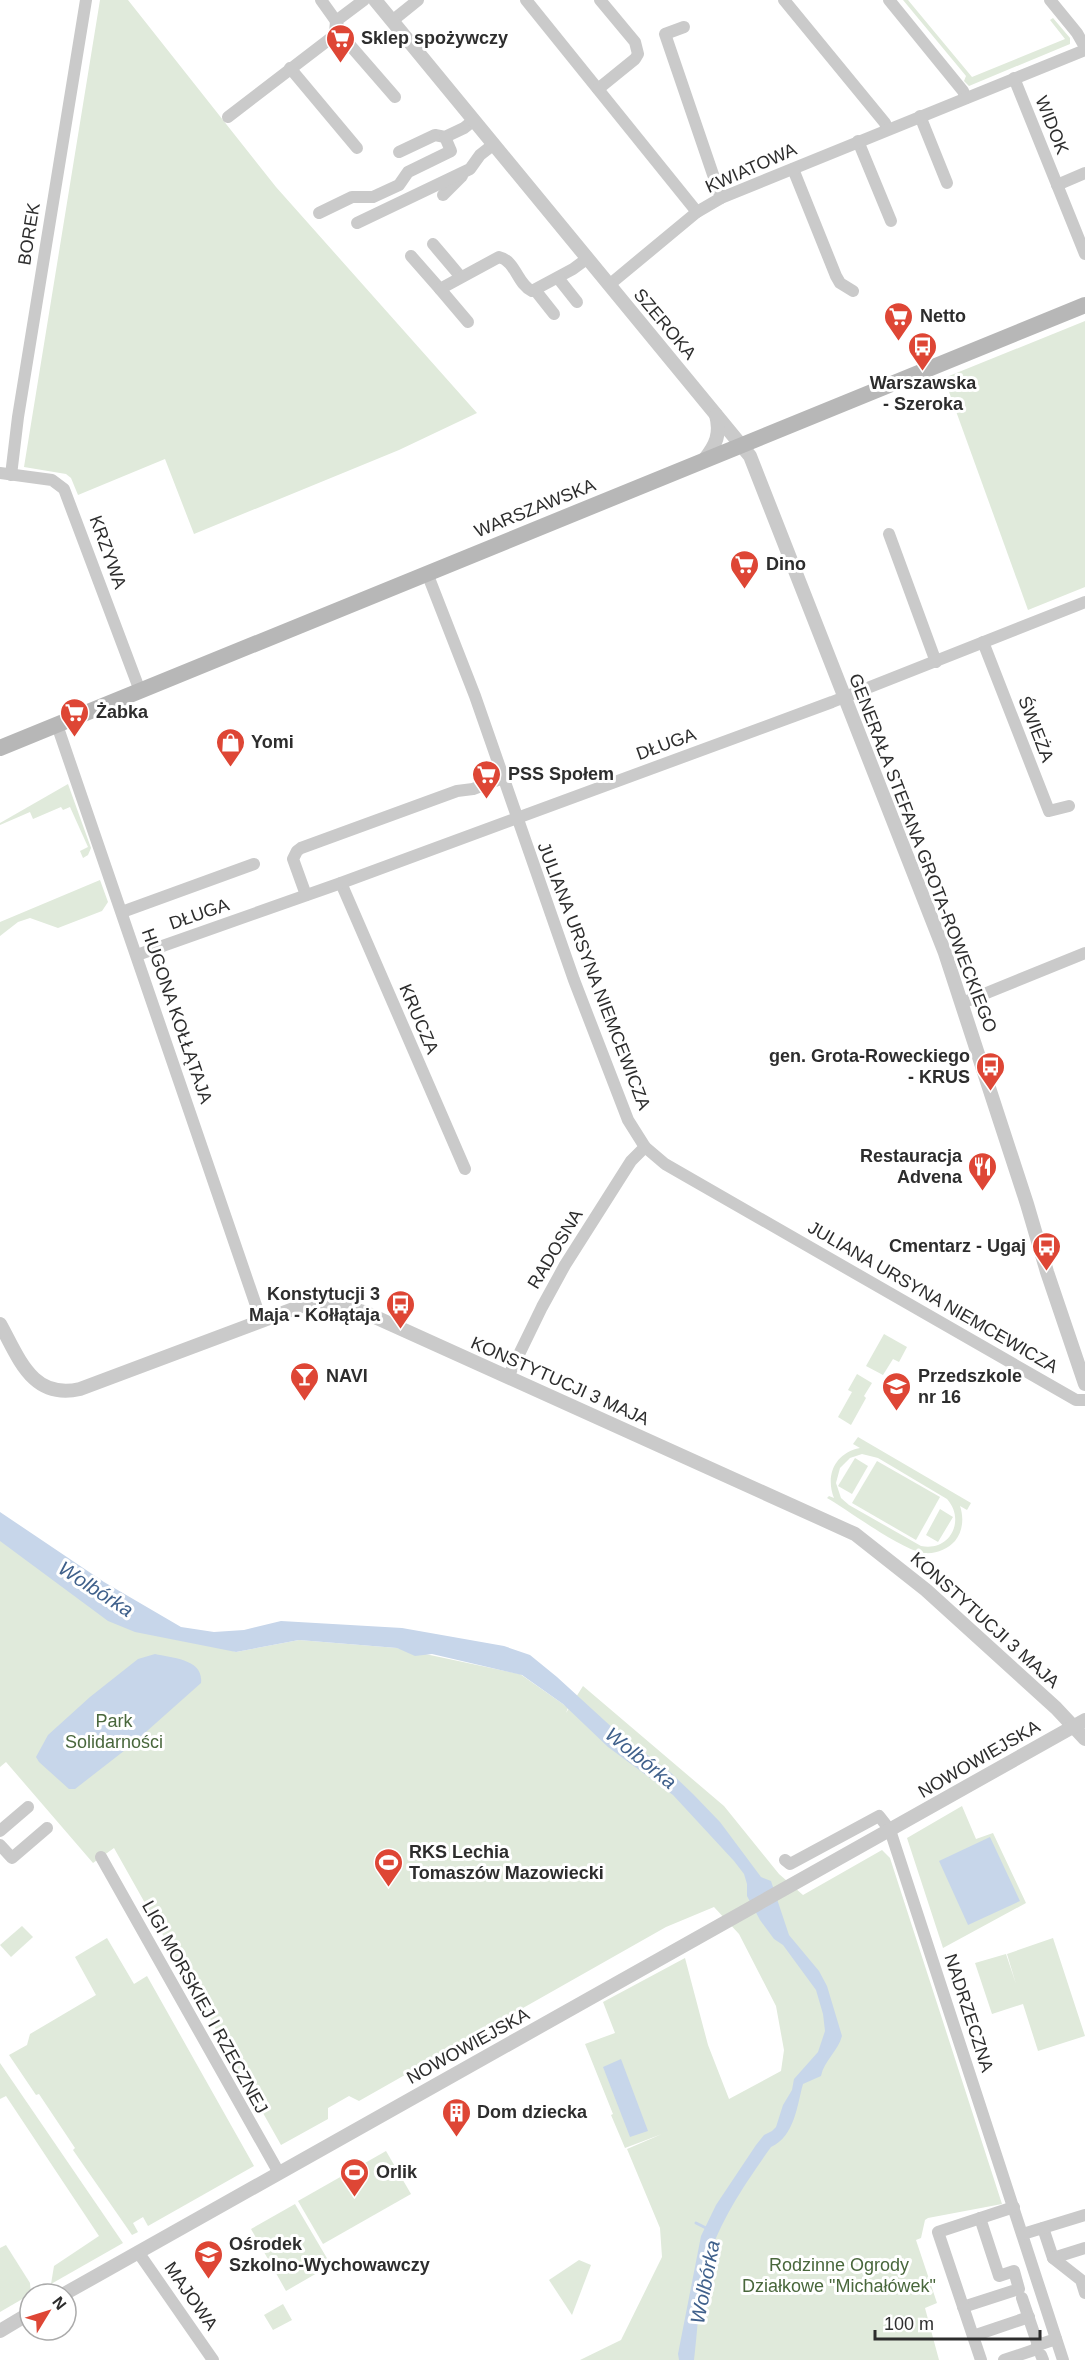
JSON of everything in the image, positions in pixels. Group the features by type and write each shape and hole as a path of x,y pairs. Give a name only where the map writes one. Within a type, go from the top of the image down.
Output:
{"main road":[{"name":"WARSZAWSKA","path":"0,748 1085,305"}],"street":[{"name":"BOREK","path":"6,474 20,406 86,0"},
{"path":"321,0 336,21 342,36 395,97"},
{"path":"228,117 331,38 335,33 336,21 364,0"},
{"name":"SZEROKA","path":"375,0 742,444"},
{"path":"392,21 418,0"},
{"path":"526,0 697,212"},
{"path":"598,89 638,54 635,42 600,0"},
{"path":"784,0 885,123 887,129"},
{"path":"889,0 963,91 966,99"},
{"path":"1050,0 1077,33 1085,48"},
{"path":"684,27 664,34 721,198"},
{"name":"KWIATOWA","path":"609,285 697,212 721,198 966,99 1085,48"},
{"path":"290,68 357,148"},
{"name":"WIDOK","path":"1014,78 1085,254"},
{"path":"920,116 946,183"},
{"path":"399,152 435,135 445,137 464,128 474,120"},
{"path":"319,213 352,197 373,197 399,185 408,172 451,151 445,137"},
{"path":"858,141 891,221"},
{"path":"442,195 470,169 480,155 494,144"},
{"path":"357,223 470,169"},
{"path":"793,169 836,276 840,283 853,291"},
{"name":"WIDOK","path":"1057,185 1085,173"},
{"path":"433,244 460,276"},
{"path":"411,256 468,322"},
{"path":"440,289 499,256 510,262 528,290 535,290 588,258"},
{"path":"558,278 577,302"},
{"path":"535,290 554,314"},
{"path":"704,460 718,439 716,413"},
{"name":"GENERAŁA STEFANA GROTA-ROWECKIEGO","path":"742,444 758,476 945,953 1085,1384"},
{"name":"KRZYWA","path":"6,474 52,480 60,484 67,493 140,691"},
{"path":"889,534 936,662"},
{"name":"JULIANA URSYNA NIEMCEWICZA","path":"427,573 475,696 574,980 628,1120 645,1147 664,1164 1076,1400 1085,1400"},
{"name":"DŁUGA","path":"137,955 341,883 1084,606"},
{"name":"ŚWIEŻA","path":"983,642 1049,810 1068,806"},
{"name":"HUGONA KOŁŁĄTAJA","path":"57,724 261,1320"},
{"path":"306,895 293,859 301,848 457,791 473,789 502,778"},
{"name":"DŁUGA","path":"122,912 254,864"},
{"name":"KRUCZA","path":"341,883 465,1169"},
{"path":"962,1003 1085,953"},
{"name":"RADOSNA","path":"508,1377 542,1306 565,1265 631,1161 645,1147"},
{"name":"KONSTYTUCJI 3 MAJA","path":"0,1324 32,1378 45,1388 58,1392 80,1389 304,1305 318,1302 341,1304 364,1312 855,1534 926,1590 1056,1708 1079,1724 1085,1739"},
{"name":"NOWOWIEJSKA","path":"78,2286 1079,1724"},
{"path":"0,1831 28,1807"},
{"path":"784,1860 790,1864 879,1816 890,1830"},
{"path":"0,1845 12,1858 47,1828"},
{"name":"NADRZECZNA","path":"890,1830 1064,2360"},
{"name":"LIGI MORSKIEJ I RZECZNEJ","path":"101,1857 279,2173"},
{"path":"981,2360 938,2232 1014,2207"},
{"path":"1023,2234 1085,2214"},
{"path":"963,2307 1019,2289 1014,2271 999,2276 980,2218"},
{"path":"1043,2228 1053,2258 1080,2273 1085,2293"},
{"path":"1053,2258 1085,2248"},
{"name":"MAJOWA","path":"138,2252 213,2360"},
{"path":"1017,2282 1036,2276"},
{"path":"1022,2298 1041,2353"},
{"path":"973,2336 1029,2317"},
{"path":"0,2331 18,2320"},
{"path":"0,2325 15,2322"},
{"path":"1041,2353 1056,2339"},
{"path":"1004,2360 1034,2350 1041,2353"}],"green space":[{"path":"100,0 128,0 276,187 477,413 399,450 194,534 165,459 78,495 71,478 66,474 24,467"},
{"path":"903,0 908,0 972,77 1065,39 1050,20 1053,18 1070,38 1070,44 969,86 964,81 966,76"},
{"path":"1085,321 1085,587 1028,610 944,378"},
{"path":"68,784 91,848 88,855 83,858 80,851 88,847 70,807 63,810 61,807 33,819 30,812 0,825 0,823"},
{"path":"100,880 108,902 102,911 58,928 30,918 18,922 0,936 0,922"},
{"path":"884,1334 907,1347 899,1362 893,1359 883,1375 866,1366"},
{"path":"857,1374 872,1383 851,1425 838,1417 852,1392 848,1390"},
{"path":"858,1437 971,1503 967,1510 960,1506 962,1524 955,1541 937,1552 916,1551 890,1538 827,1498 829,1496 834,1498 831,1481 834,1466 844,1455 860,1448 853,1444","holes":["862,1454 878,1458 947,1499 953,1507 955,1516 955,1525 947,1539 931,1547 921,1546 849,1505 841,1498 836,1483 840,1468 850,1458"]},
{"path":"855,1458 868,1466 852,1494 838,1486"},
{"path":"877,1461 940,1497 916,1540 852,1503"},
{"path":"940,1509 953,1517 938,1542 926,1535"},
{"path":"0,1538 87,1603 236,1652 299,1640 397,1648 520,1674 568,1708 566,1713 583,1686 724,1806 779,1874 803,1895 882,1850 890,1858 1002,2204 928,2218 925,2220 921,2238 916,2240 937,2303 925,2308 939,2360 580,2360 621,2340 662,2257 660,2228 627,2149 662,2134 625,2148 585,2044 615,2033 603,2002 685,1958 708,2045 729,2099 781,2071 784,2050 776,2006 739,1934 714,1907 666,1927 359,2101 349,2096 328,2108 328,2119 281,2145 114,1848 93,1863 6,1762 0,1767"},
{"path":"962,1806 976,1839 993,1833 1026,1903 943,1948 907,1838"},
{"path":"22,1926 33,1937 11,1957 0,1945"},
{"path":"107,1938 134,1984 147,1976 254,2166 148,2226 143,2217 133,2223 138,2232 132,2235 73,2150 75,2148 39,2094 36,2095 9,2055 27,2045 30,2034 96,1995 75,1957"},
{"path":"1053,1938 1085,2036 1038,2051 1023,2004 992,2014 975,1963 1006,1954 1016,1984 1007,1954"},
{"path":"0,2063 123,2243 55,2282 51,2282 54,2266 99,2236 6,2096 0,2099"},
{"name":"Orlik","path":"386,2151 411,2194 323,2244 298,2201"},
{"path":"295,2204 331,2265 286,2291 251,2229"},
{"path":"6,2245 29,2282 18,2282 18,2302 0,2312 0,2248"},
{"path":"579,2260 591,2265 572,2315 549,2280"},
{"path":"283,2304 292,2320 273,2330 264,2315"}],"water":[{"name":"Wolbórka","path":"0,1512 104,1582 181,1627 214,1632 244,1630 281,1621 402,1628 504,1646 530,1655 616,1731 671,1773 720,1822 761,1877 771,1881 789,1935 819,1971 827,1986 842,2036 821,2076 803,2084 790,2128 779,2142 771,2147 735,2201 713,2245 705,2272 694,2360 679,2360 678,2354 701,2236 716,2205 756,2145 764,2135 776,2127 783,2105 792,2090 794,2079 818,2052 825,2031 816,1990 783,1945 774,1939 760,1920 747,1896 744,1874 734,1861 673,1795 608,1747 563,1704 522,1675 432,1654 415,1656 397,1648 299,1640 236,1652 135,1632 108,1621 0,1541"},
{"path":"155,1654 192,1664 201,1675 201,1683 129,1747 75,1789 69,1789 36,1757 48,1735 90,1697 138,1659"},
{"path":"990,1837 1020,1901 968,1925 939,1861"},
{"path":"621,2059 648,2131 630,2137 603,2067"}],"waterway":[{"path":"696,2223 708,2229"}],"place":[{"name":"Sklep spożywczy","path":"340,64"},
{"name":"Netto","path":"899,342"},
{"name":"Warszawska - Szeroka","path":"923,372"},
{"name":"Dino","path":"745,590"},
{"name":"Żabka","path":"75,738"},
{"name":"Yomi","path":"230,768"},
{"name":"PSS Społem","path":"487,800"},
{"name":"gen. Grota-Roweckiego - KRUS","path":"991,1092"},
{"name":"Restauracja Advena","path":"983,1192"},
{"name":"Cmentarz - Ugaj","path":"1047,1272"},
{"name":"Konstytucji 3 Maja - Kołłątaja","path":"401,1330"},
{"name":"NAVI","path":"305,1402"},
{"name":"Przedszkole nr 16","path":"897,1412"},
{"name":"RKS Lechia Tomaszów Mazowiecki","path":"388,1888"},
{"name":"Dom dziecka","path":"456,2138"},
{"name":"Orlik","path":"355,2198"},
{"name":"Ośrodek Szkolno-Wychowawczy","path":"208,2280"}],"park label":[{"name":"Park Solidarności","path":"114,1731"},
{"name":"Rodzinne Ogrody Działkowe \"Michałówek\"","path":"839,2275"}]}
